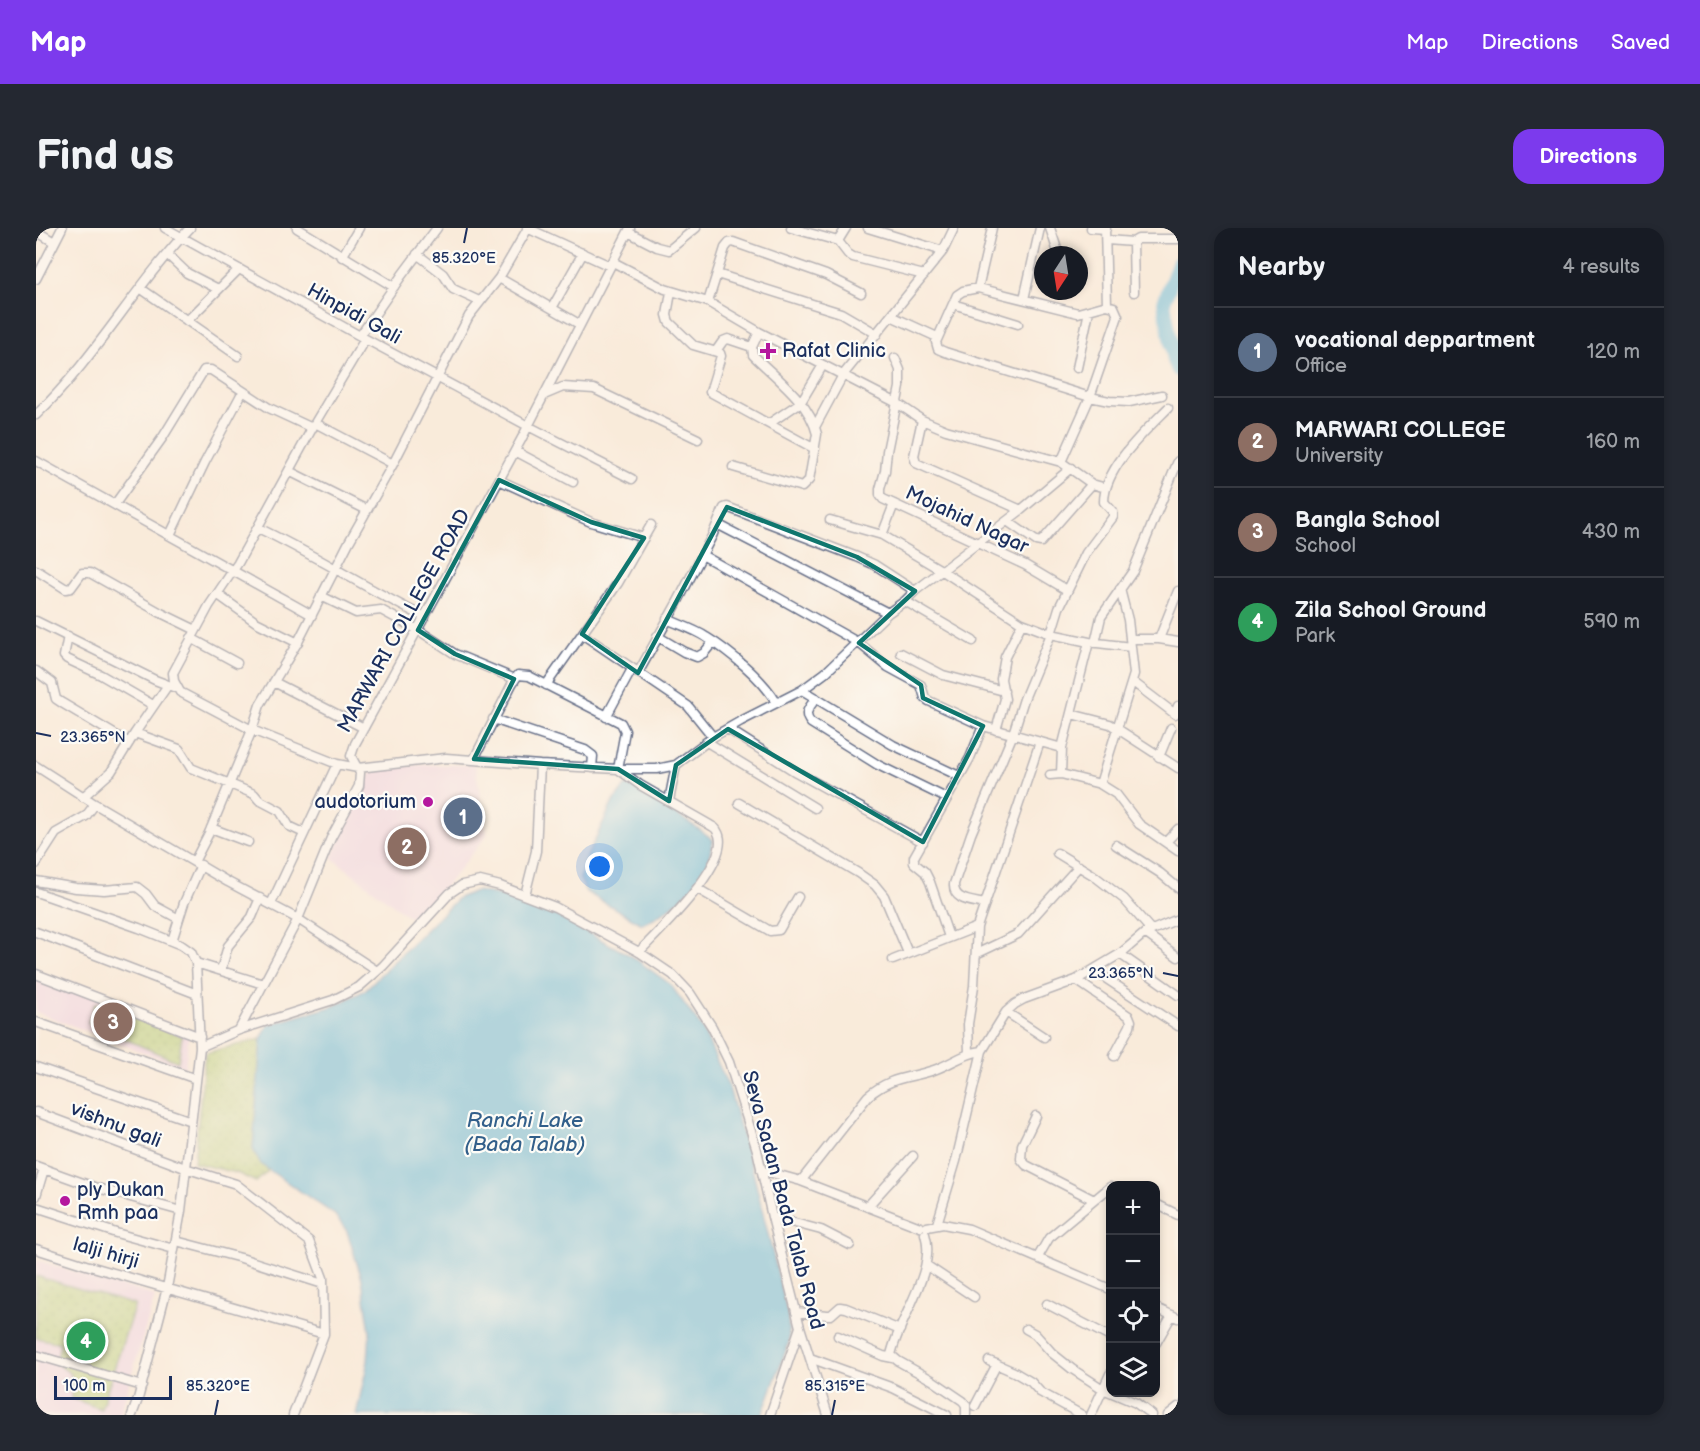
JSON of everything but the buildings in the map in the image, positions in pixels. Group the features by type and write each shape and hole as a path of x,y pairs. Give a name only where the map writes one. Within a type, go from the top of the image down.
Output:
{"street":[{"path":"36,279 62,228"},
{"name":"Hinpidi Gali","path":"165,228 363,338 632,479"},
{"path":"36,415 49,403 190,228"},
{"path":"297,228 394,287"},
{"path":"342,257 359,228"},
{"path":"83,797 111,772 153,705 172,686 173,673 193,634 258,528 363,338 394,287 437,228"},
{"path":"629,230 657,247 669,250 696,228"},
{"path":"791,228 838,241 848,254 854,257 924,275"},
{"path":"838,241 846,228"},
{"path":"868,228 943,251"},
{"path":"815,427 843,375 943,251 954,228"},
{"path":"978,288 992,228"},
{"path":"1024,299 1040,228"},
{"path":"1050,228 1056,246"},
{"path":"1091,228 1106,229 1107,305"},
{"path":"172,941 211,828 252,730 260,705 298,643 469,316 499,278 525,229 612,264 671,292 708,302 759,332 897,403 922,420 946,430 1061,462 1092,484 1106,488"},
{"name":"MARWARI COLLEGE ROAD","path":"239,1030 298,919 331,838 359,786 358,768 351,756 352,752 515,451 629,230"},
{"path":"36,231 54,242"},
{"path":"1107,240 1133,242 1138,239 1178,239"},
{"path":"708,302 725,248 729,243 734,242 826,275 861,293"},
{"path":"1133,242 1134,292"},
{"path":"552,308 583,253"},
{"path":"167,254 187,273 218,289"},
{"path":"417,254 443,274 453,289 479,301"},
{"path":"187,321 239,269"},
{"path":"717,274 841,313 877,334"},
{"path":"499,278 579,324"},
{"path":"140,288 238,356"},
{"path":"1061,462 1090,397 1119,316 1114,307 1107,305 1078,313 978,288 963,291 957,296 937,337 938,349 1090,397 1129,402 1162,395"},
{"path":"671,292 667,315 669,322 693,345 716,351 721,357 710,392 815,449"},
{"path":"953,304 1018,324"},
{"path":"1077,368 1089,311"},
{"path":"891,316 937,337"},
{"path":"733,467 802,487 809,480 815,449 817,434 815,427 801,402 753,355 752,347 759,332"},
{"path":"716,351 723,341 728,339 752,347"},
{"name":"Mojahid Nagar","path":"895,358 901,378 880,495 883,499 1025,565 1067,590"},
{"path":"770,423 801,402 823,365"},
{"path":"115,504 163,437 204,370 211,370 269,408 393,464"},
{"path":"544,395 563,387 594,389 698,439"},
{"path":"170,535 205,462 243,392"},
{"path":"985,904 956,895 954,884 971,834 1013,734 1024,699 1052,633 1067,590 1086,553 1113,517 1113,512 1104,502 1106,488 1126,453 1168,408"},
{"path":"922,420 914,456 916,462 1021,510"},
{"path":"515,451 573,482"},
{"path":"36,461 312,615"},
{"path":"1061,774 1062,748 1101,617 1133,571 1178,461"},
{"path":"36,621 172,686 252,730 338,764 358,768 434,758 592,768 657,769 676,765 728,729 815,682 859,643 888,613 1021,510 1071,468"},
{"path":"289,471 367,510"},
{"path":"499,480 591,522 644,538"},
{"path":"1007,521 1041,542 1092,484"},
{"path":"882,535 894,504"},
{"path":"606,717 667,619 702,555 724,508 728,507 857,557 875,565 915,591"},
{"path":"830,520 882,535 1022,623 1092,643 1130,643 1159,639 1178,642"},
{"path":"717,524 888,613"},
{"path":"546,685 618,583 651,525"},
{"path":"258,528 336,568 381,596 425,617"},
{"path":"702,555 859,643 900,675 921,685 925,698 983,726 1062,748"},
{"path":"36,570 66,589 71,588 82,573 90,573 162,613 237,663"},
{"path":"1100,783 1134,674 1128,620 1120,589"},
{"path":"1159,639 1178,591"},
{"path":"217,594 256,622 298,643"},
{"path":"321,596 356,613 381,610 455,654 515,679"},
{"path":"905,601 973,641"},
{"path":"667,619 713,642 765,684 776,702"},
{"path":"996,730 1005,699 1001,679 1005,657 1022,623"},
{"path":"582,634 688,706 710,740 815,808"},
{"path":"68,636 64,656 67,659 101,675 153,705"},
{"path":"657,636 697,657 704,653 713,642"},
{"path":"900,653 943,675 1004,691"},
{"path":"36,671 52,683 56,699 129,742"},
{"path":"474,759 515,679 518,675 524,675 624,727 618,769"},
{"path":"274,682 364,728"},
{"path":"1133,682 1177,712"},
{"path":"802,690 893,745 959,776"},
{"path":"816,698 806,712 811,723 878,765 946,798"},
{"path":"1071,714 1110,724 1178,768"},
{"path":"493,719 585,750 593,756 592,768"},
{"path":"949,937 930,882 925,872 914,863 914,857 959,776 983,726"},
{"path":"1159,757 1171,728"},
{"path":"728,729 796,772 923,842"},
{"path":"135,733 178,749 190,768 249,791 259,800 276,808 286,823 304,833"},
{"path":"969,1053 968,1023 974,986 977,927 1040,742"},
{"path":"271,903 338,764"},
{"path":"525,895 536,851 540,765"},
{"path":"669,801 676,765"},
{"path":"36,766 83,797 298,919 378,971"},
{"path":"618,769 711,825 718,832 718,849 698,889 639,952"},
{"path":"1050,774 1061,774 1100,783 1116,794 1139,824 1178,851"},
{"path":"739,803 875,885 884,896 908,954"},
{"path":"36,864 56,833 86,816 95,804"},
{"path":"211,828 248,842"},
{"path":"1166,842 1178,829"},
{"path":"1116,845 1160,873 1178,888"},
{"path":"1056,853 1079,866 1124,899 1148,931 1178,957"},
{"path":"976,954 1018,934 1079,866"},
{"path":"36,881 104,890 137,886 155,906 178,919"},
{"name":"Seva Sadan Bada Talab Road","path":"239,1030 333,1000 359,987 378,971 444,900 462,885 480,881 525,895 566,912 639,952 681,983 711,1026 729,1062 757,1150 800,1327 828,1415"},
{"path":"698,889 770,931 779,930 798,897"},
{"path":"36,892 172,941 187,948 196,963 200,1047 181,1211 167,1288 142,1386 132,1415"},
{"path":"221,970 228,946 252,917 260,898"},
{"path":"937,1224 956,1161 982,1051 1006,1012 1024,999 1076,980 1120,954 1148,931 1178,919"},
{"path":"893,960 977,927"},
{"path":"36,932 197,994"},
{"path":"1120,954 1178,995"},
{"path":"196,963 262,984"},
{"path":"1093,970 1178,1026"},
{"path":"36,974 200,1036"},
{"path":"1076,980 1129,1016 1130,1026 1114,1056"},
{"path":"1006,1012 1044,1037"},
{"path":"36,1022 196,1079"},
{"path":"200,1047 239,1030"},
{"path":"801,1181 868,1096 880,1086 895,1079 934,1070 969,1053 982,1051"},
{"path":"36,1067 191,1121"},
{"name":"vishnu gali","path":"36,1112 185,1168 236,1184 309,1241 323,1278 324,1334"},
{"path":"1036,1116 1022,1145 1021,1159 1026,1165 1094,1200"},
{"path":"867,1207 913,1156"},
{"path":"36,1196 40,1168 94,1187 181,1211"},
{"path":"761,1170 801,1181 924,1229 937,1224 969,1229 1106,1287"},
{"path":"1038,1257 1049,1239 1106,1190"},
{"path":"1160,1206 1178,1215"},
{"path":"36,1207 116,1233 241,1258 323,1284"},
{"path":"772,1217 821,1230 850,1245"},
{"path":"893,1358 891,1355 893,1349 926,1265 929,1249 924,1229"},
{"name":"lalji hirji","path":"36,1249 324,1334"},
{"path":"926,1265 974,1297"},
{"path":"1047,1304 1106,1335"},
{"path":"796,1312 827,1315 834,1313 840,1307 846,1308 900,1330"},
{"path":"1160,1310 1175,1317 1160,1336"},
{"path":"770,1415 800,1327"},
{"path":"1026,1329 1035,1334 1061,1361 1103,1389 1136,1404 1152,1415"},
{"path":"293,1415 324,1334"},
{"path":"838,1336 883,1356 893,1358 932,1380 963,1401 966,1405 966,1415"},
{"path":"36,1355 142,1386"},
{"path":"810,1358 893,1388 947,1415"},
{"path":"975,1406 993,1363 1031,1382 1040,1392 1082,1415"},
{"path":"1091,1415 1106,1383"},
{"path":"1168,1415 1178,1407"}],"highlighted area":[{"path":"499,480 591,522 644,538 582,634 638,673 727,507 857,557 915,591 859,643 921,685 923,698 983,726 923,842 728,729 676,765 669,801 618,769 474,759 514,679 455,654 418,630"}],"shaded area":[{"path":"382,765 475,765 487,835 416,922 332,858 373,768"},
{"path":"39,975 189,1032 185,1068 36,1012 36,984"},
{"path":"36,1260 155,1296 120,1415 36,1415"}],"green space":[{"path":"95,1003 182,1036 178,1062 88,1023"},
{"path":"261,1039 253,1149 260,1163 269,1170 256,1182 237,1173 194,1163 205,1053"},
{"path":"36,1276 135,1305 101,1409 71,1398 71,1374 56,1363 60,1343 36,1338"}],"water":[{"path":"626,785 651,798 713,840 706,868 692,889 669,909 642,924 586,892 580,879 583,865 613,802"},
{"name":"Ranchi Lake (Bada Talab)","path":"476,891 505,896 546,910 631,956 670,984 702,1028 729,1088 753,1172 788,1316 789,1342 762,1415 356,1415 368,1361 370,1331 362,1279 347,1231 335,1215 260,1163 253,1149 261,1039 268,1025 334,1006 364,991 458,898"}],"waterway":[{"path":"1178,263 1164,302 1174,361 1178,370"}],"place":[{"name":"Rafat Clinic","path":"768,351"},
{"name":"audotorium","path":"428,802"},
{"name":"vocational deppartment","path":"463,817"},
{"name":"MARWARI COLLEGE","path":"407,847"},
{"name":"Bangla School","path":"113,1022"},
{"name":"ply Dukan Rmh paa","path":"65,1201"},
{"name":"Zila School Ground","path":"86,1341"}]}
